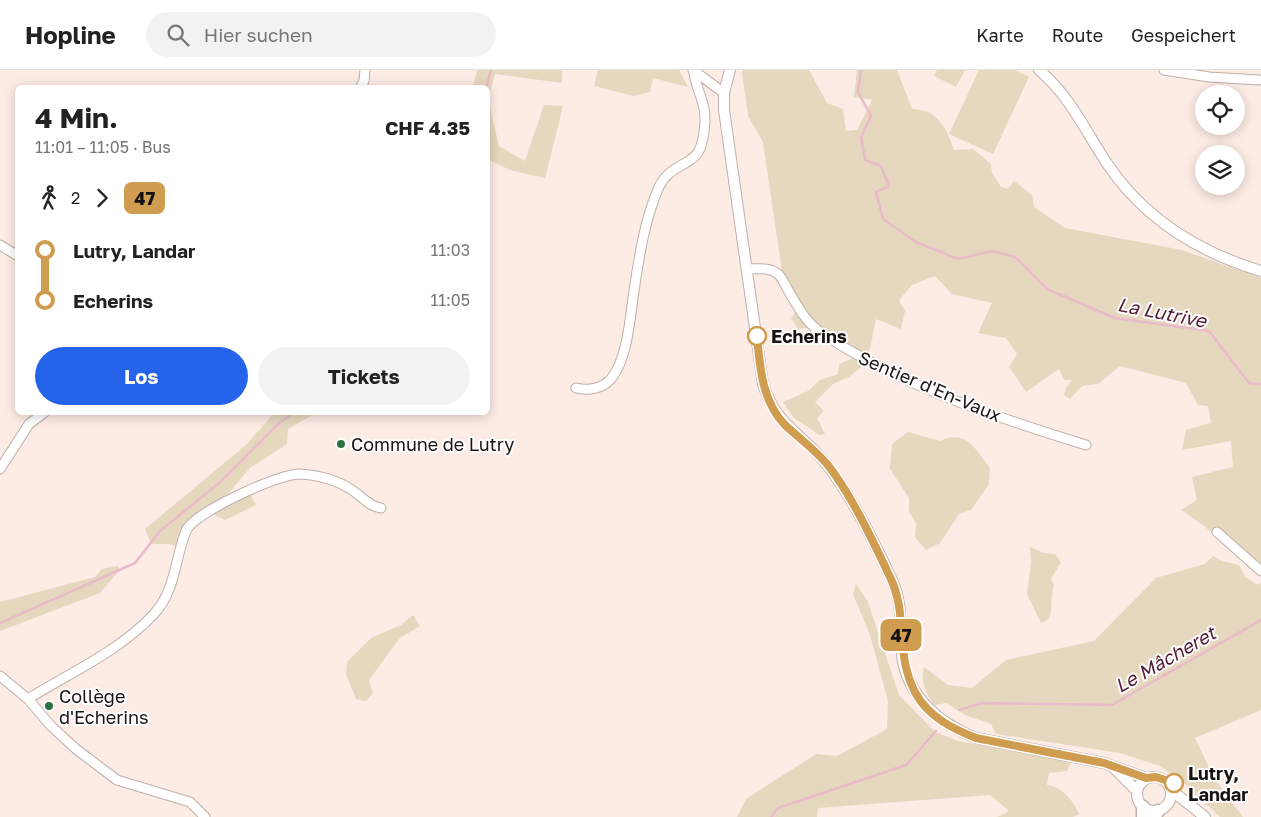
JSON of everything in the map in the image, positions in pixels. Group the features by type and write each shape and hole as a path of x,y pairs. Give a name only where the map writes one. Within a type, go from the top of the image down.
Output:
{"street":[{"path":"362,85 365,70"},
{"path":"730,70 724,93 726,127 748,269 760,371 767,395 784,423 826,463 842,486 890,577 897,593 901,613 902,656 907,674 917,695 938,718 957,731 976,738 1049,750 1146,778 1162,778 1171,790 1205,817"},
{"path":"1164,70 1209,77 1258,80"},
{"path":"693,71 724,93"},
{"path":"576,388 588,391 611,379 629,336 638,269 651,211 660,185 673,168 697,156 701,147 705,117 703,102 695,83 693,71"},
{"path":"1046,72 1072,107 1107,163 1148,211 1200,248 1232,262 1261,271"},
{"path":"0,245 15,254"},
{"name":"Sentier d'En-Vaux","path":"748,269 763,268 778,274 804,318 820,332 863,359 936,392 997,416 1086,444"},
{"path":"0,469 30,424 41,415"},
{"path":"28,699 119,645 153,615 167,598 186,531 193,520 247,491 296,474 336,482 375,508 381,508"},
{"path":"1217,532 1261,571"},
{"path":"0,676 28,699 57,732 117,780 190,802 205,817"},
{"path":"1113,767 1137,791"},
{"path":"1146,778 1142,781 1137,791 1138,800 1143,812 1147,810 1156,814 1169,803 1171,790"},
{"path":"1169,803 1194,810"}],"shaded area":[{"path":"477,70 562,70 562,83 495,74 490,92 490,85 473,85"},
{"path":"598,70 679,70 688,87 653,78 650,92 634,96 594,86"},
{"path":"743,70 809,70 827,103 843,109 846,131 857,130 872,100 854,97 857,70 897,70 912,109 929,112 935,116 948,135 954,150 973,149 991,164 992,173 1001,187 1008,189 1014,181 1032,195 1034,207 1065,228 1182,250 1261,278 1261,567 1181,510 1197,500 1192,477 1233,467 1231,441 1182,450 1186,430 1211,423 1208,406 1198,405 1186,383 1120,366 1098,384 1082,386 1070,399 1064,395 1066,388 1072,380 1064,380 1059,369 1026,392 1009,367 1017,354 1006,338 978,333 992,303 952,294 935,276 912,285 899,300 905,311 901,329 876,319 868,359 818,326 798,329 791,318 800,306 783,278 763,142 748,116"},
{"path":"937,70 965,70 956,87 934,76"},
{"path":"979,70 1014,70 1029,77 993,154 949,134"},
{"path":"544,105 563,106 545,178 513,171 490,161 490,108 499,146 525,161"},
{"path":"853,358 865,364 849,377 833,384 815,402 824,411 817,418 825,434 819,435 793,417 783,402 808,391 820,380 838,374 839,364"},
{"path":"272,415 312,415 288,429 287,444 250,468 227,495 251,496 256,505 225,520 207,511 189,522 180,547 169,544 151,544 145,529 247,444"},
{"path":"908,432 940,441 957,437 964,439 975,448 990,468 989,484 971,510 959,514 940,543 926,550 915,537 916,523 909,512 909,498 890,469 892,444"},
{"path":"1030,547 1044,553 1055,554 1061,562 1051,579 1054,585 1049,619 1041,623 1027,594 1031,562"},
{"path":"1213,556 1222,561 1239,565 1245,577 1258,585 1261,582 1261,710 1195,738 1214,778 1243,817 1220,817 1183,782 1160,766 1120,753 996,734 991,724 965,715 946,703 934,705 926,691 923,683 924,667 948,685 972,688 1006,660 1094,641 1156,578 1205,564"},
{"path":"118,566 120,570 100,593 0,631 0,602 95,577 102,569"},
{"path":"856,584 868,602 899,695 935,732 958,741 1071,762 1067,771 1049,773 1047,785 1062,791 1074,804 1079,814 1073,817 997,817 1009,811 990,795 818,808 817,817 737,817 746,799 816,754 837,756 887,729 888,701 870,635 853,594"},
{"path":"413,615 420,626 400,638 369,680 373,693 366,701 356,699 346,674 347,662 371,638 401,625"}],"waterway":[{"path":"487,85 491,70"},
{"name":"La Lutrive","path":"861,70 858,92 871,116 861,137 865,160 881,166 889,186 876,192 883,219 916,242 958,259 992,251 1015,257 1047,289 1115,318 1209,331 1249,383 1261,384"},
{"path":"0,623 135,563 160,531 219,483 277,425 290,415"},
{"name":"Le Mâcheret","path":"959,710 982,703 1112,705 1261,620"},
{"name":"Le Mâcheret","path":"771,817 778,808 906,765 936,731"}],"bus line":[{"name":"47","path":"757,336 760,371 763,384 774,410 784,423 826,463 842,486 890,577 897,593 901,613 902,656 907,674 917,695 930,710 957,731 976,738 1049,750 1104,763 1140,774 1146,778 1162,778 1174,783"}],"place":[{"name":"Echerins","path":"757,336"},
{"name":"Commune de Lutry","path":"341,444"},
{"name":"Collège d'Echerins","path":"49,706"},
{"name":"Lutry, Landar","path":"1174,783"}]}
